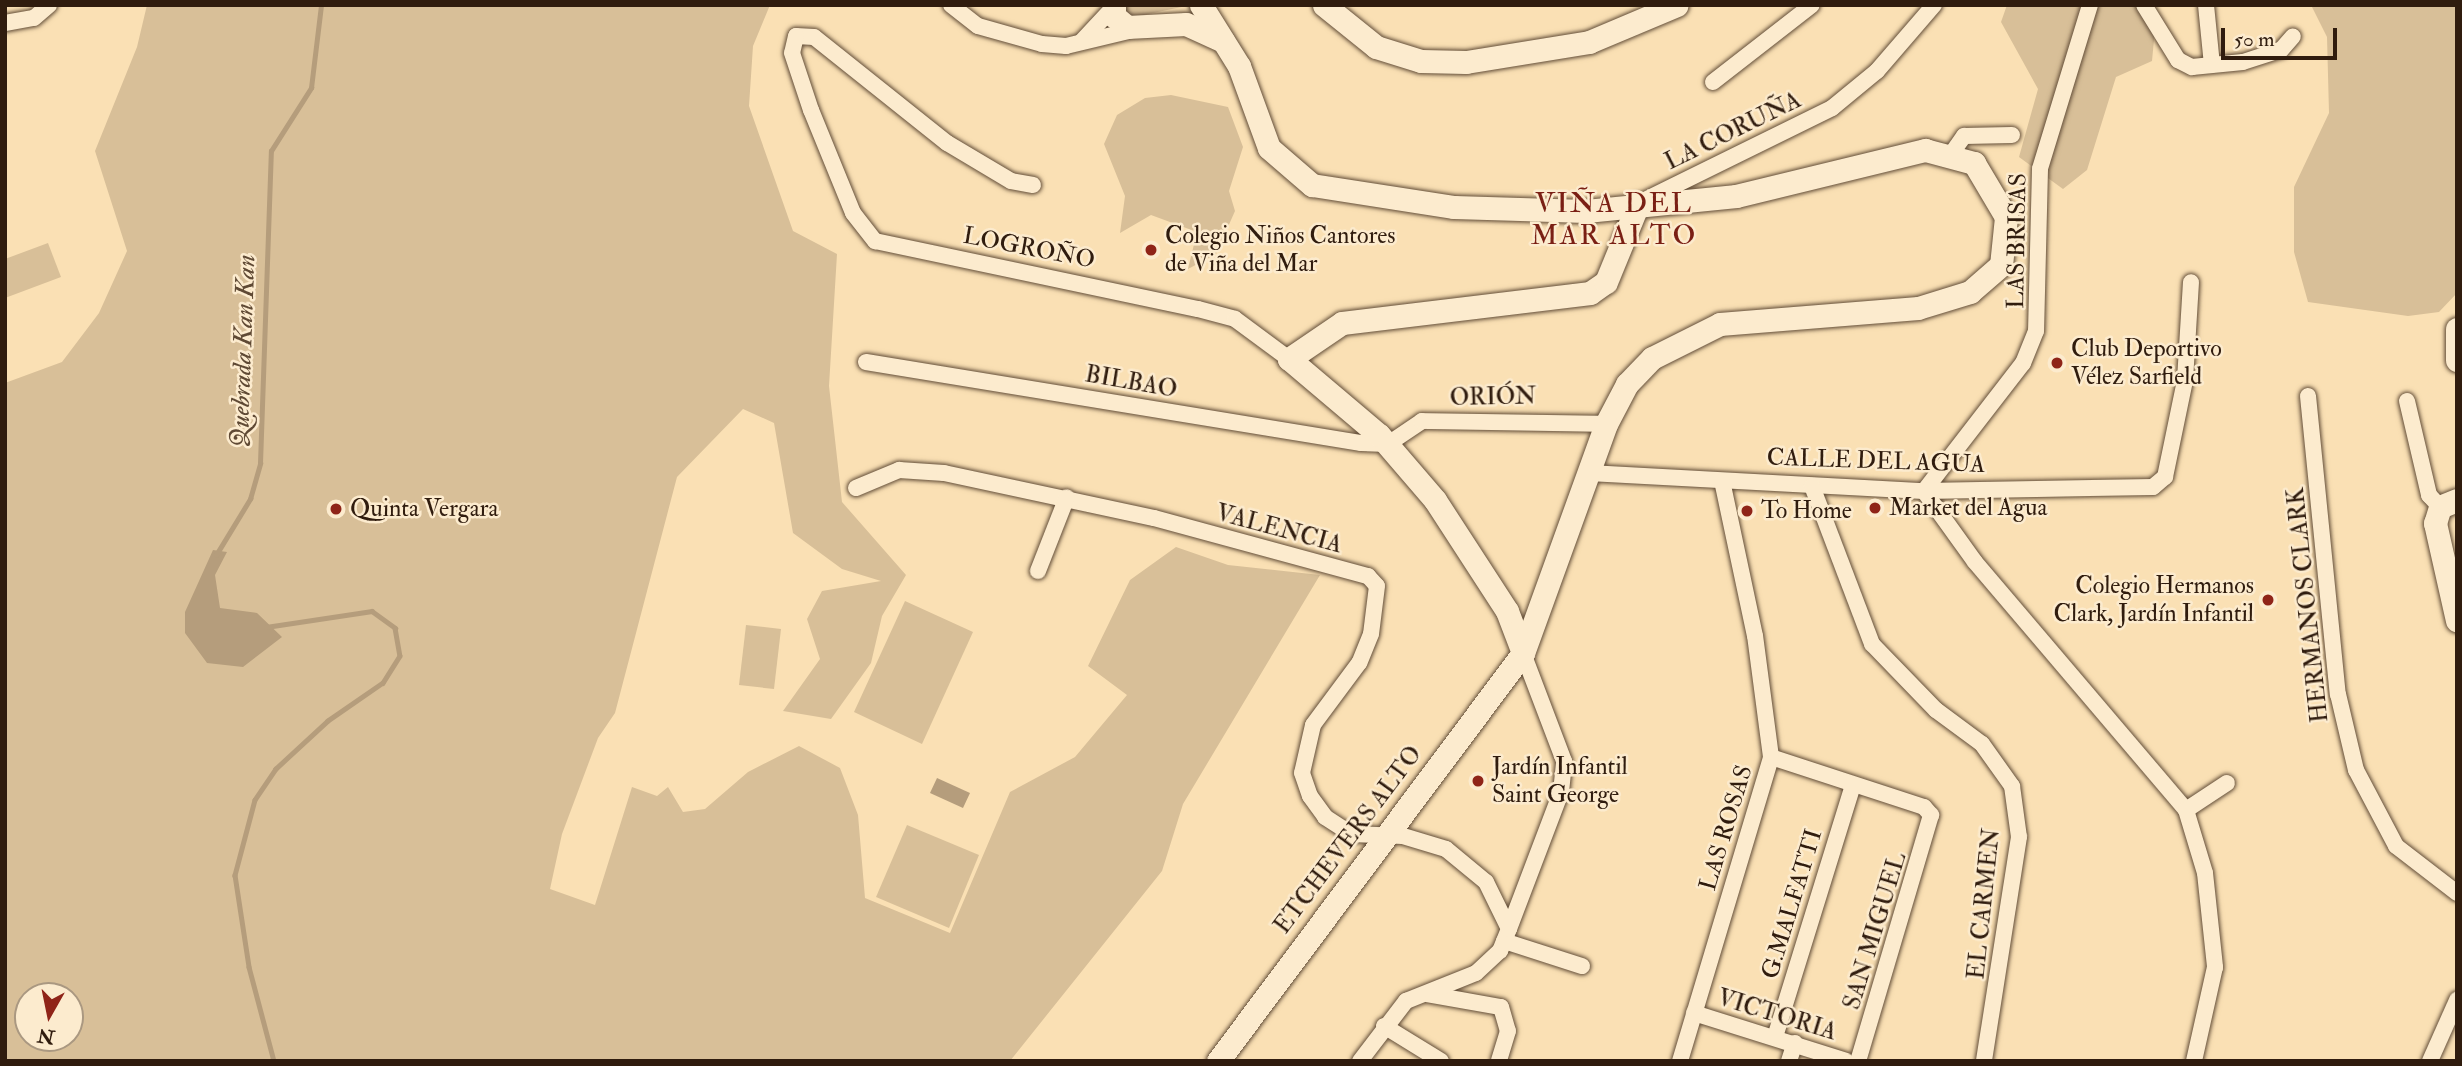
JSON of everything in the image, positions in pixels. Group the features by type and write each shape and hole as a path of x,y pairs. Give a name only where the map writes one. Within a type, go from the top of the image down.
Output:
{"street":[{"path":"5,23 34,18 49,5"},
{"path":"951,5 978,26 1013,40 1066,46 1137,29 1186,24 1223,41"},
{"path":"1324,5 1376,47 1421,61 1466,62 1589,42 1677,5"},
{"path":"1713,82 1812,5"},
{"name":"LA CORUÑA","path":"1638,204 1832,108 1877,71 1934,5"},
{"name":"LAS BRISAS","path":"1924,491 2024,363 2036,331 2040,169 2090,5"},
{"path":"2144,5 2178,60 2212,65 2281,50 2293,36"},
{"path":"2206,5 2212,65"},
{"path":"1186,24 1202,6 1239,66 1269,148 1312,185 1454,207 1586,211 1736,196 1925,150 1952,153 1964,136 2012,135"},
{"path":"1082,41 1113,8 1121,25 1137,29"},
{"name":"LOGROÑO","path":"1033,185 1012,181 947,143 814,37 796,36 792,53 816,121 853,213 875,241 1235,319 1289,359 1388,444 1488,580 1523,653"},
{"name":"ETCHEVERS ALTO","path":"1222,1059 1382,836 1523,653 1605,424 1627,384 1652,358 1720,324 1940,304 1992,276 2006,242 2005,210 1974,163 1952,153"},
{"path":"1289,359 1342,323 1590,293 1606,282 1618,246 1638,204"},
{"path":"1586,211 1618,246"},
{"name":"CALLE DEL AGUA","path":"1589,473 1924,491 2060,492 2160,484 2185,380 2191,282"},
{"path":"2457,329 2457,360"},
{"name":"BILBAO","path":"866,362 1308,438 1388,444"},
{"name":"HERMANOS CLARK","path":"2308,396 2338,694 2356,770 2396,846 2457,893"},
{"path":"2407,401 2429,495 2449,503 2435,523 2457,621"},
{"name":"ORIÓN","path":"1388,444 1422,421 1605,424"},
{"name":"VALENCIA","path":"856,488 899,470 1066,497 1368,576 1377,586 1371,634 1359,663 1313,725 1302,773 1325,817 1350,834 1382,836"},
{"name":"LAS ROSAS","path":"1680,1061 1771,757 1755,636 1721,481"},
{"name":"EL CARMEN","path":"1812,486 1872,644 1937,710 1982,744 2012,786 2019,837 1984,1061"},
{"path":"1924,491 1975,562 2186,810 2205,873 2215,967 2194,1061"},
{"path":"1038,571 1066,497"},
{"path":"1360,1061 1384,1026 1406,1001 1476,973 1506,935 1561,792 1564,761 1523,653"},
{"path":"1771,757 1853,785"},
{"path":"2186,810 2227,783"},
{"name":"SAN MIGUEL","path":"1853,785 1931,815 1858,1061"},
{"name":"G.MALFATTI","path":"1775,1037 1853,785"},
{"path":"1382,836 1423,841 1469,865 1500,904 1506,935"},
{"path":"1506,935 1582,966"},
{"path":"1427,994 1501,1007 1508,1031 1499,1061"},
{"path":"2430,1061 2457,1000"},
{"name":"VICTORIA","path":"1694,1013 1846,1061"},
{"path":"1384,1026 1441,1061"},
{"path":"1789,1061 1795,1043"}],"shaded area":[{"name":"Quinta Vergara","path":"147,5 770,5 753,46 749,106 793,231 837,254 829,386 842,502 906,575 882,616 871,663 831,719 783,711 820,659 807,619 822,591 881,581 842,569 793,533 774,423 743,409 677,477 615,713 598,738 562,834 550,889 595,905 632,787 657,796 668,787 683,812 705,809 748,772 799,746 840,768 858,815 865,898 950,933 1010,792 1075,757 1127,695 1088,666 1130,580 1176,547 1228,565 1320,575 1183,804 1162,871 1010,1061 5,1061 5,383 62,362 99,313 127,251 95,151 137,47"},
{"path":"1122,5 1191,5 1129,18"},
{"path":"2007,5 2138,5 2155,29 2152,61 2116,77 2087,170 2063,189 2019,157 2038,89 2001,22"},
{"path":"2311,5 2457,5 2457,293 2439,312 2408,316 2308,302 2294,252 2294,187 2329,113 2327,37"},
{"path":"1171,95 1228,107 1243,147 1229,191 1235,211 1216,254 1188,269 1197,232 1151,215 1120,233 1125,196 1104,144 1117,115 1145,98"},
{"path":"48,243 61,277 5,298 5,259"},
{"path":"213,550 227,552 215,575 220,608 257,613 282,637 243,667 207,663 185,633 185,612"},
{"path":"905,601 973,632 922,744 854,712"},
{"path":"746,625 781,629 774,689 739,685"},
{"path":"937,778 970,793 963,808 930,793"},
{"path":"907,825 979,855 949,928 876,897"}],"waterway":[{"name":"Quebrada Kan Kan","path":"216,555 250,499 260,463 271,151 311,88 321,5"},
{"path":"266,627 372,611 395,628 400,656 383,683 328,721 276,769 255,800 235,875 249,967 274,1061"}],"place":[{"name":"Colegio Niños Cantores de Viña del Mar","path":"1151,250"},
{"name":"Club Deportivo Vélez Sarfield","path":"2057,363"},
{"name":"Market del Agua","path":"1875,508"},
{"name":"Quinta Vergara","path":"336,509"},
{"name":"To Home","path":"1747,511"},
{"name":"Colegio Hermanos Clark, Jardín Infantil","path":"2268,600"},
{"name":"Jardín Infantil Saint George","path":"1478,781"}],"district":[{"name":"VIÑA DEL MAR ALTO","path":"1614,220"}]}
